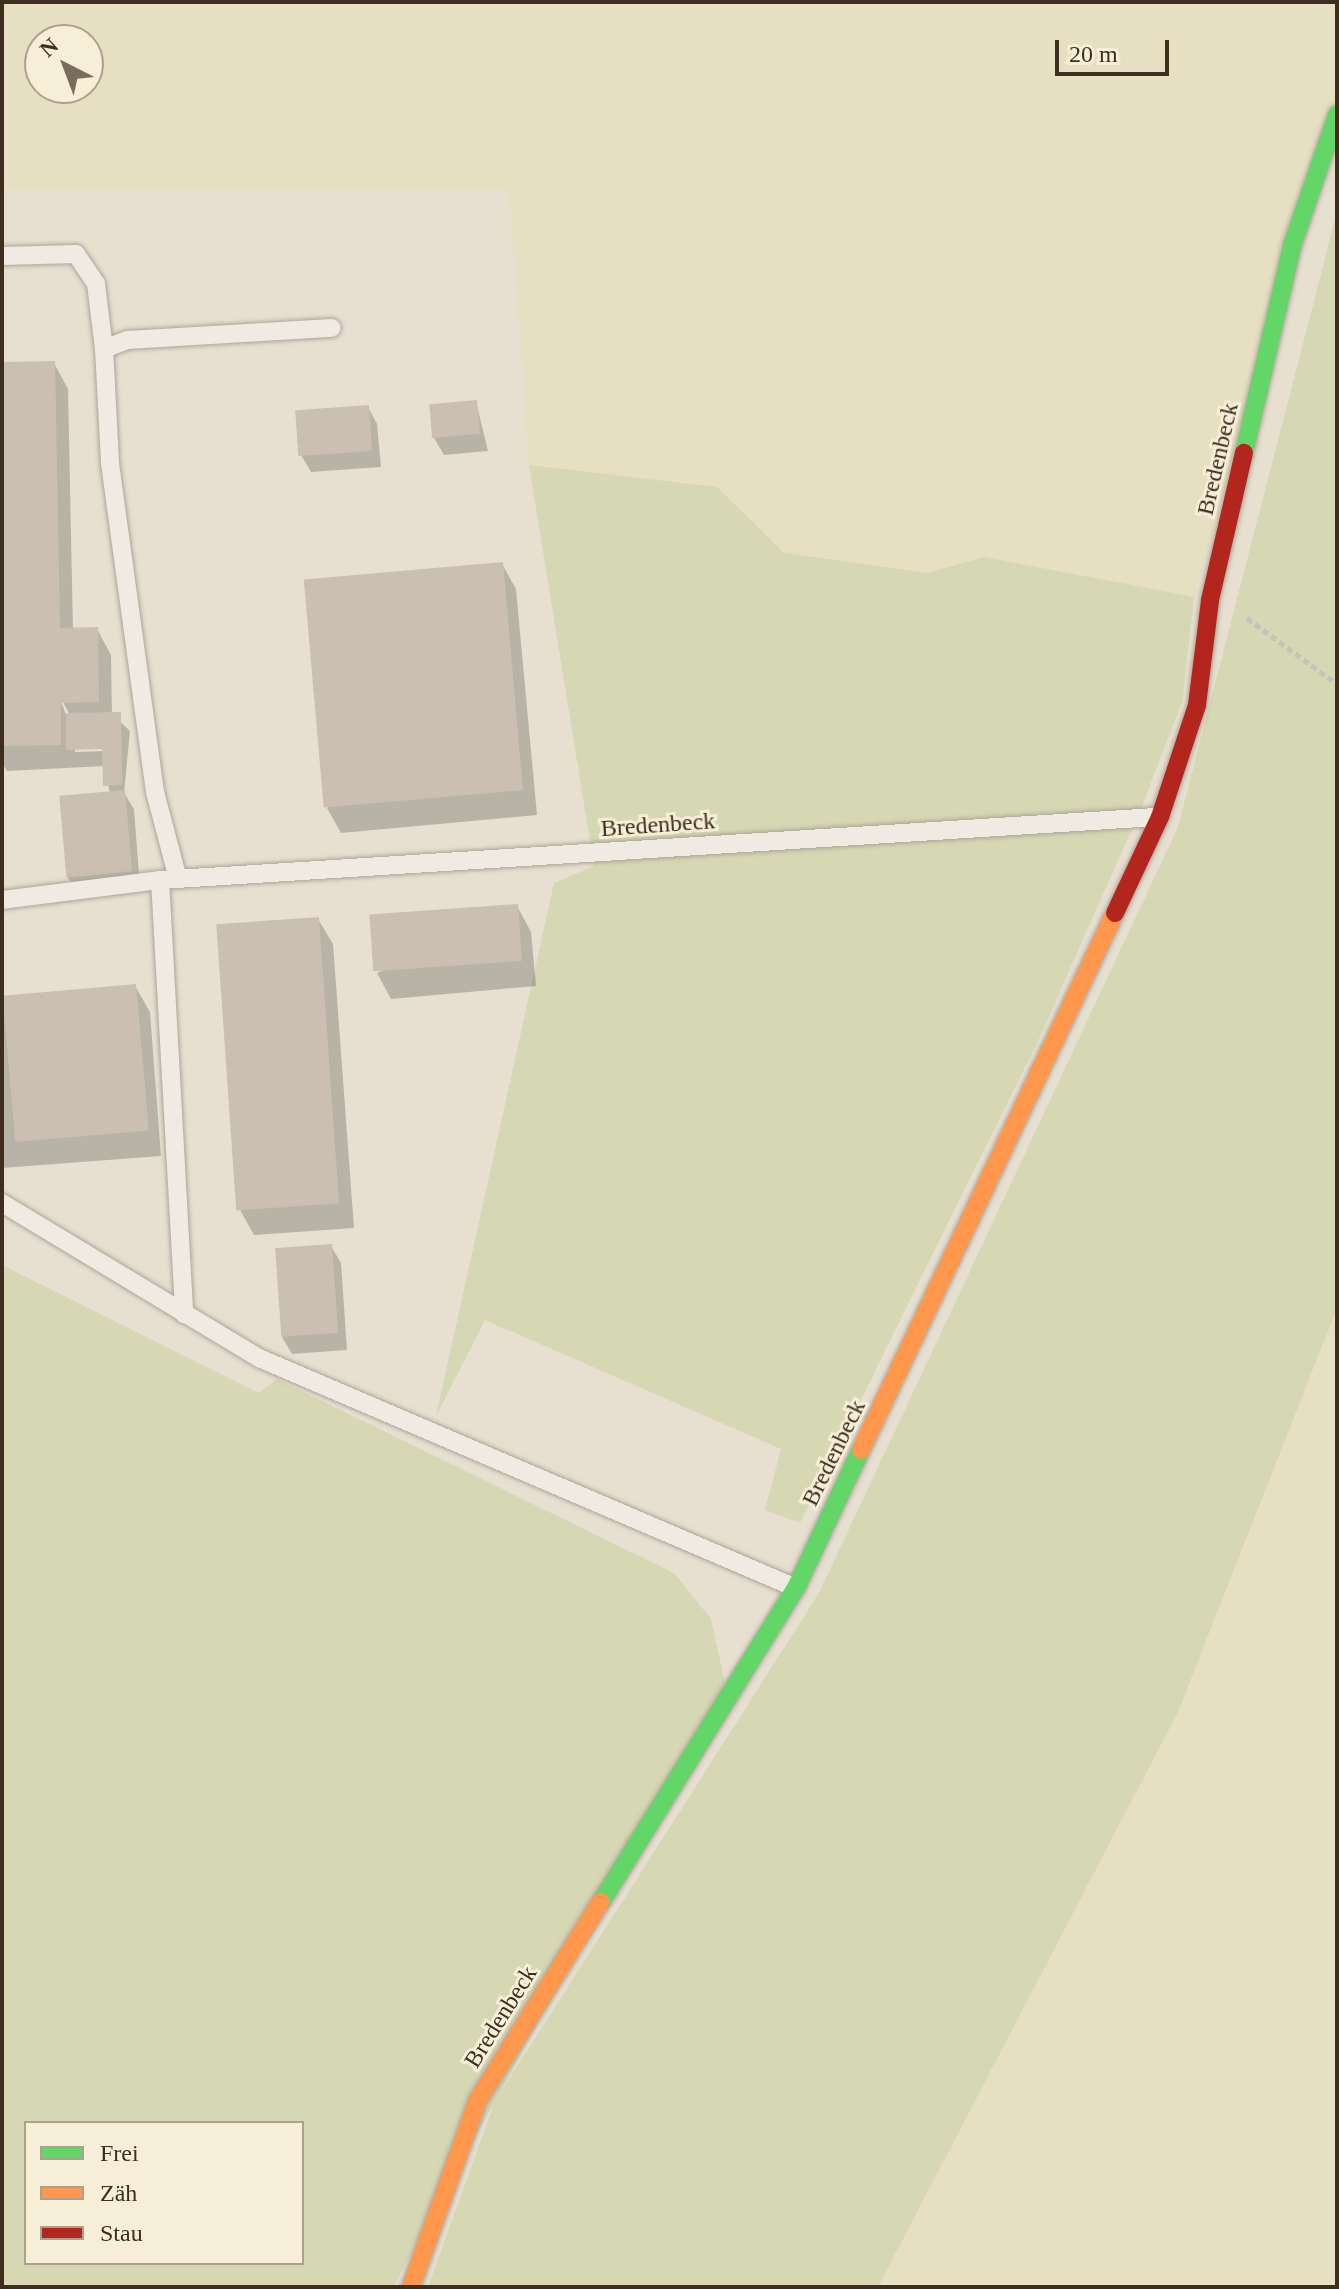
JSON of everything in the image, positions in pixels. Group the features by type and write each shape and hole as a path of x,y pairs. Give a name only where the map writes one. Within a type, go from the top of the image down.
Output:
{"street":[{"name":"Bredenbeck","path":"411,2287 478,2100 796,1588 1160,817 1197,705 1210,600 1292,246 1337,115"}],"lane":[{"path":"2,256 76,254 96,284 104,349 110,462 169,880 184,1314"},
{"path":"104,349 128,340 332,328"},
{"name":"Bredenbeck","path":"2,900 169,880 1160,817"},
{"path":"2,1203 259,1358 796,1588"}],"path":[{"path":"1210,600 1263,626 1337,684"}],"shaded area":[{"path":"2,2 1337,2 1337,95 1194,597 984,557 928,573 783,553 717,487 529,465 509,190 2,189"},
{"path":"1337,1308 1337,2287 878,2287 1178,1712"}],"green space":[{"path":"1337,212 1337,1308 1178,1712 878,2287 428,2287 495,2101 819,1593 1178,827"},
{"path":"529,465 717,487 784,553 928,573 984,557 1194,597 1182,702 1141,809 1038,1041 800,1523 765,1510 781,1449 485,1320 436,1416 554,883 594,866"},
{"path":"2,1265 259,1393 277,1379 674,1573 711,1619 725,1683 393,2287 2,2287"}],"building":[{"path":"55,361 60,628 98,627 99,702 61,703 61,745 2,746 2,362"},
{"path":"477,400 480,434 432,438 429,404"},
{"path":"369,405 372,451 298,456 295,410"},
{"path":"503,562 523,790 324,808 304,579"},
{"path":"121,712 122,785 103,786 102,749 66,750 66,713"},
{"path":"125,790 132,872 66,877 59,796"},
{"path":"518,904 522,961 373,971 369,914"},
{"path":"319,917 339,1203 236,1210 216,924"},
{"path":"136,984 149,1130 15,1142 3,996"},
{"path":"332,1244 338,1333 281,1337 275,1248"}],"traffic: fast":[{"path":"1244,453 1292,246 1337,115"},
{"path":"601,1902 796,1588 861,1450"}],"traffic: slow":[{"path":"861,1450 1115,913"},
{"path":"411,2287 478,2100 601,1902"}],"traffic: jam":[{"path":"1115,913 1160,817 1197,705 1210,600 1244,453"}]}
